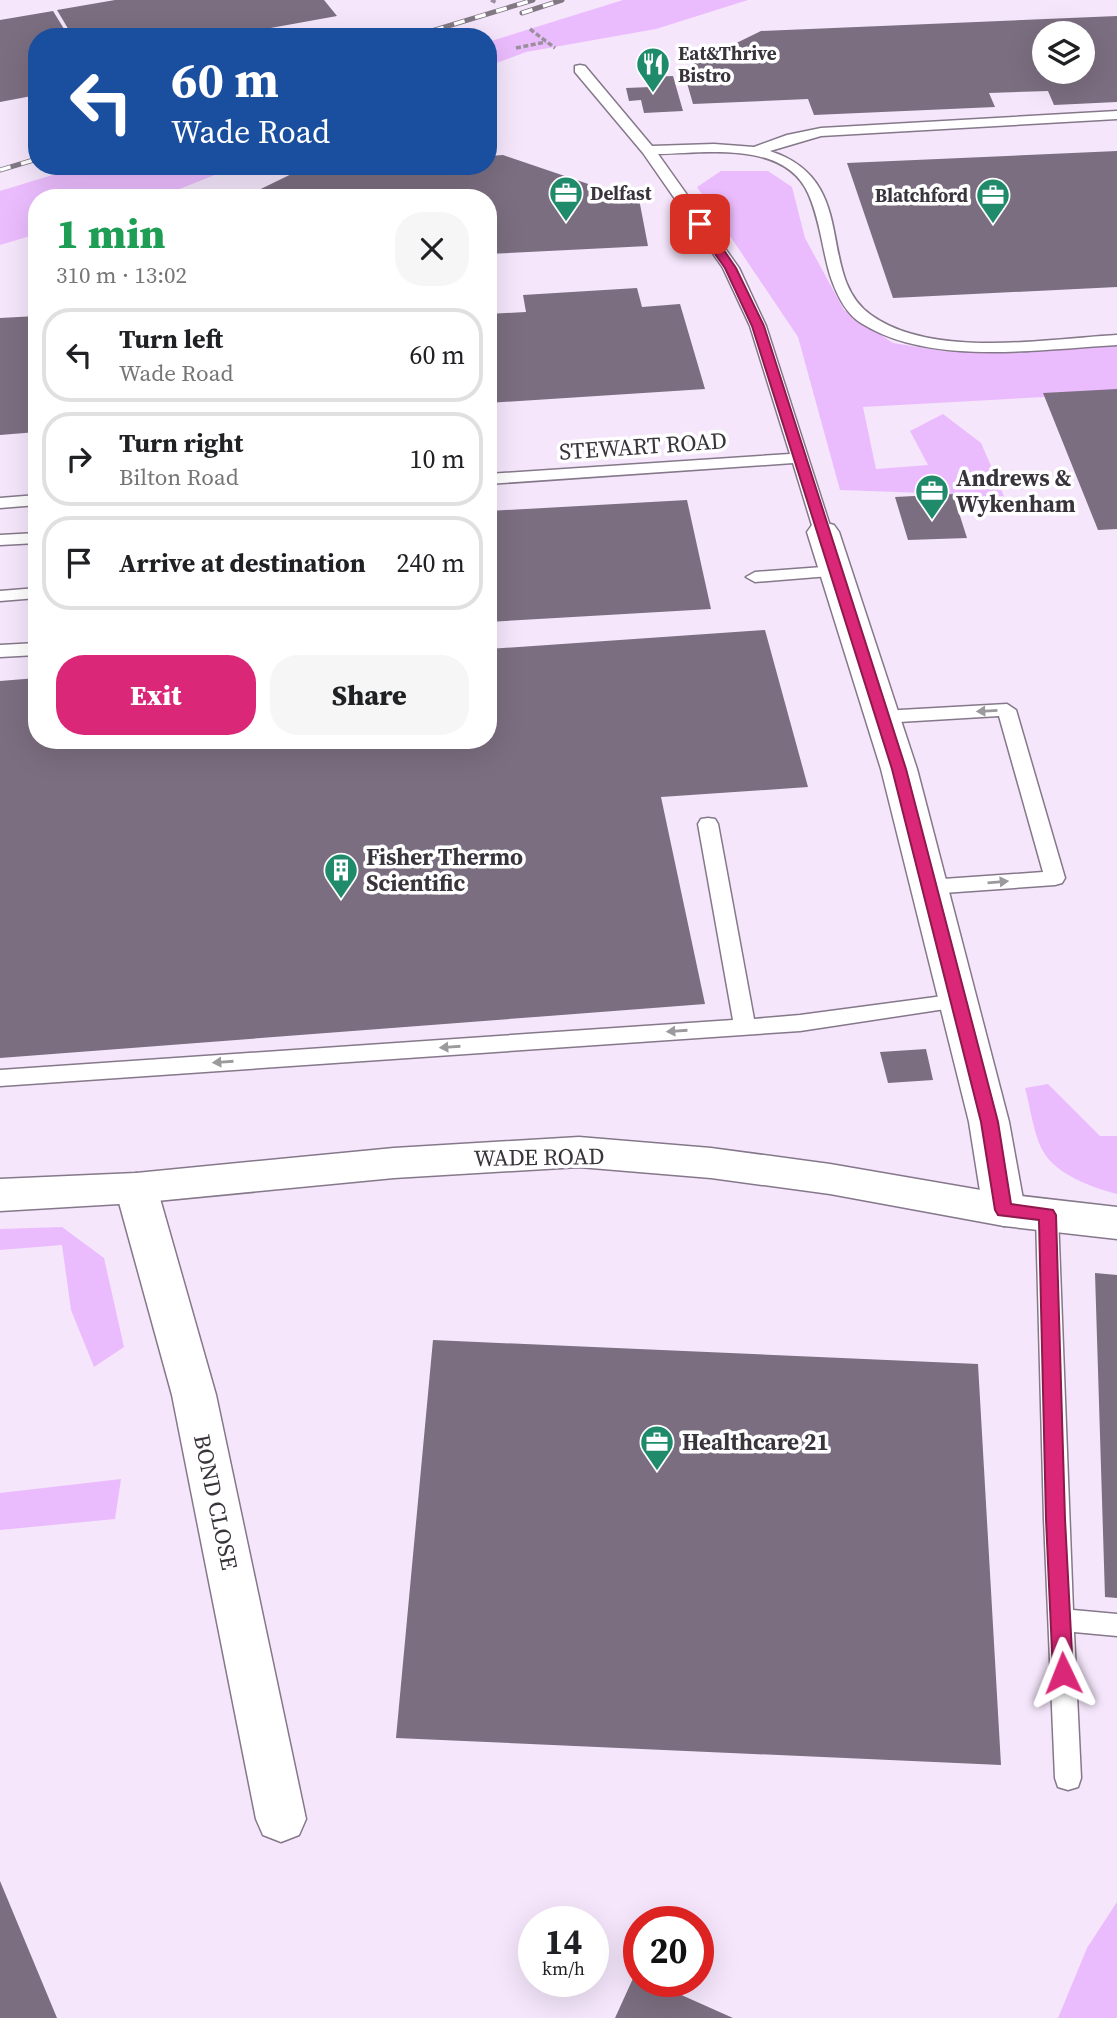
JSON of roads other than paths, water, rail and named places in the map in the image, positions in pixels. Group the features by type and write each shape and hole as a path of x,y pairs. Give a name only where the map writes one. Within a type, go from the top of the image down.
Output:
{"street":[{"path":"822,532 899,769 989,1122 1004,1210"},
{"name":"WADE ROAD","path":"0,1195 136,1188 394,1163 579,1152 750,1168 1004,1210 1117,1223"},
{"name":"BOND CLOSE","path":"136,1188 194,1395 281,1819"}],"lane":[{"path":"580,69 648,150 731,268 758,326 822,532"},
{"path":"757,151 792,138 821,132 1117,115"},
{"path":"648,150 757,151 783,161 803,174 813,188 842,293 866,319 898,336 929,344 961,346 1117,340"},
{"name":"STEWART ROAD","path":"497,478 800,458"},
{"path":"0,503 28,501"},
{"path":"0,540 28,538"},
{"path":"755,577 836,571"},
{"path":"0,596 28,594"},
{"path":"0,651 28,649"},
{"path":"882,717 1007,710 1055,878 929,887"},
{"path":"708,824 746,1026"},
{"path":"0,1078 800,1023 958,1001"},
{"path":"1047,1215 1068,1778"},
{"path":"1061,1620 1117,1625"}],"railway":[{"path":"441,28 533,0"},
{"path":"522,13 562,0"},
{"path":"0,170 28,162"}],"place":[{"name":"Eat&Thrive Bistro","path":"653,94"},
{"name":"Delfast","path":"566,223"},
{"name":"Blatchford","path":"993,225"},
{"name":"Andrews & Wykenham","path":"932,521"},
{"name":"Fisher Thermo Scientific","path":"341,900"},
{"name":"Healthcare 21","path":"657,1472"}]}
